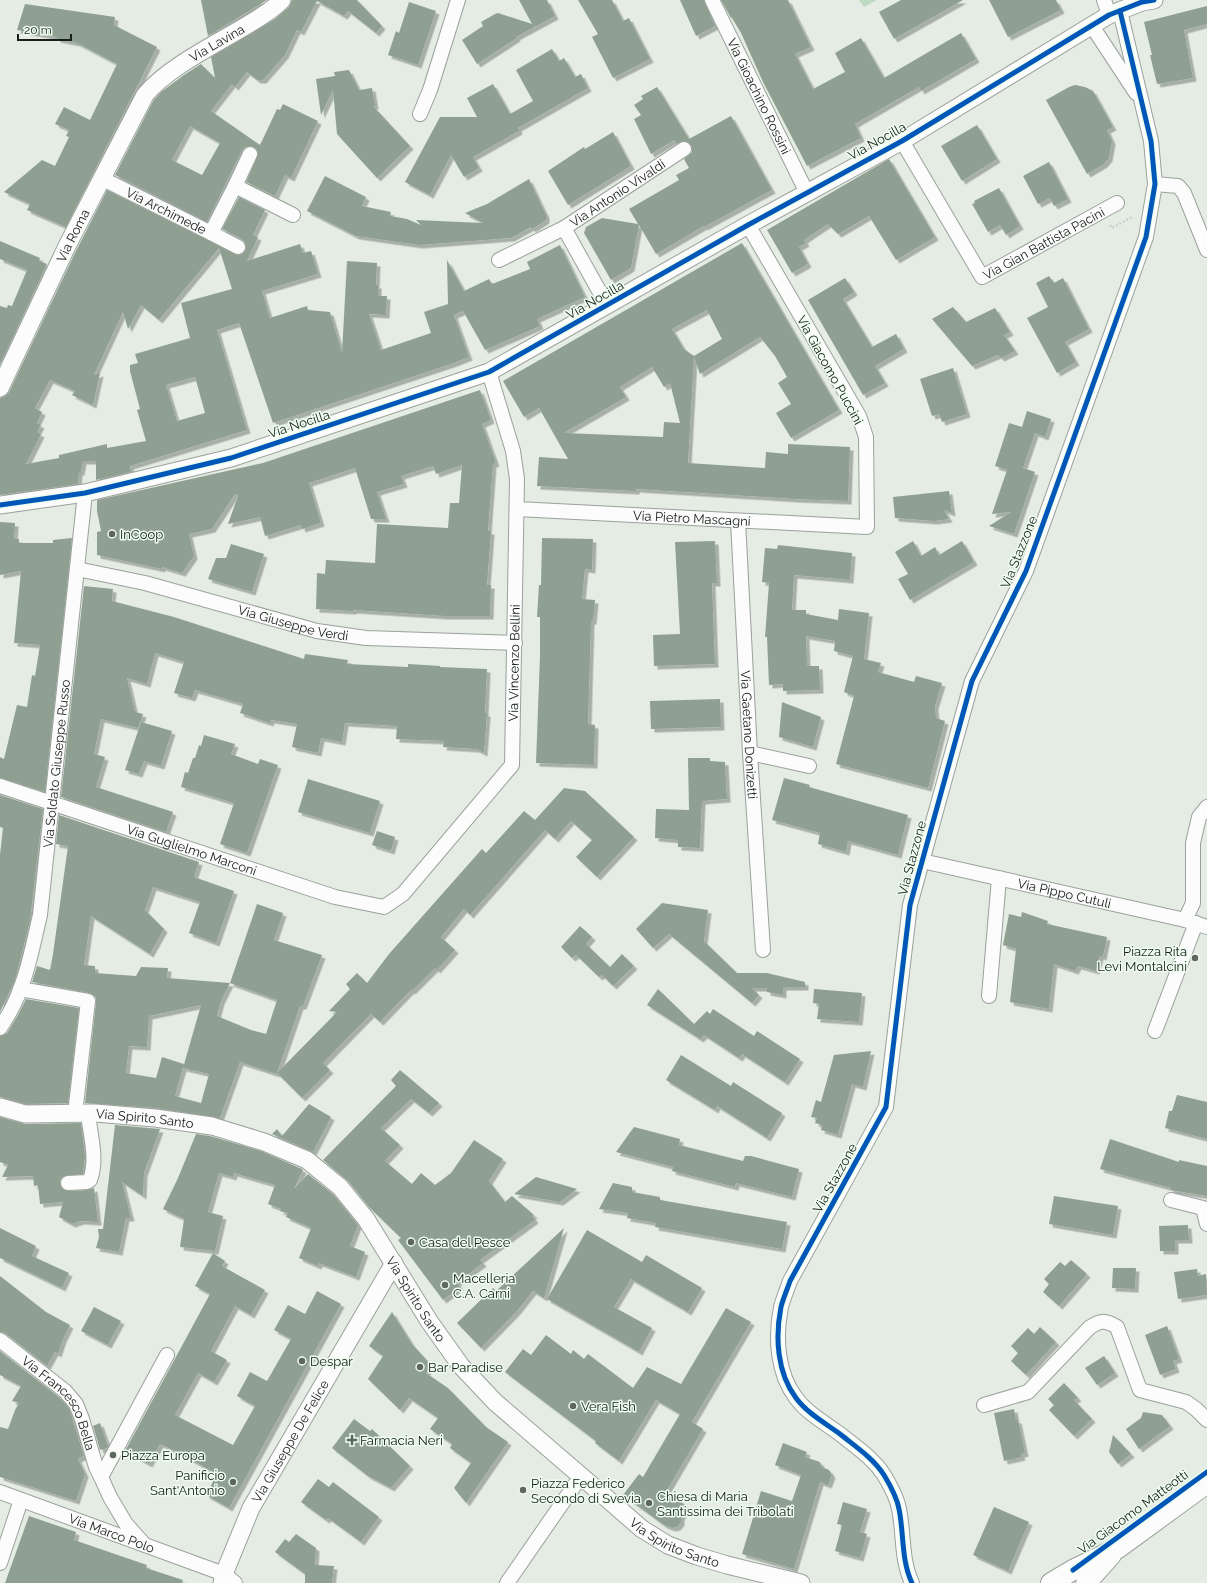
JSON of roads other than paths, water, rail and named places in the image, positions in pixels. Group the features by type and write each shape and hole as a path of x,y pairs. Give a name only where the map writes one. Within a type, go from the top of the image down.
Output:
{"main road":[{"name":"Via Giacomo Matteotti","path":"1118,1548 1207,1483"},
{"path":"1051,1583 1073,1570 1118,1548"},
{"path":"1086,1583 1118,1548"}],"street":[{"name":"Via Lavina","path":"152,86 170,72 252,23 277,6 282,0"},
{"path":"420,114 430,90 458,0"},
{"name":"Via Gioachino Rossini","path":"712,0 807,193"},
{"name":"Via Nocilla","path":"0,505 85,493 230,458 489,372 748,225 902,141 1092,26 1111,9 1154,0"},
{"name":"Via Stazzone","path":"912,1583 906,1571 899,1508 893,1491 884,1474 868,1455 809,1411 796,1399 787,1383 780,1360 778,1335 781,1307 790,1281 886,1107 910,905 972,681 1026,571 1143,244 1155,184 1151,141 1142,102 1111,9"},
{"path":"1092,26 1142,102"},
{"name":"Via Roma","path":"0,388 101,178 145,95 152,86"},
{"name":"Via Gian Battista Pacini","path":"902,141 982,277 1117,203"},
{"name":"Via Antonio Vivaldi","path":"607,305 564,228 684,149"},
{"name":"Via Archimede","path":"101,178 211,233 250,154"},
{"path":"1155,184 1178,186 1184,193 1207,250"},
{"path":"235,186 294,215"},
{"name":"Via Giacomo Puccini","path":"748,225 859,416 866,437 867,527"},
{"path":"499,260 564,228"},
{"path":"211,233 238,247"},
{"name":"Via Vincenzo Bellini","path":"384,907 403,894 512,765 517,479 513,451 489,372"},
{"name":"Via Soldato Giuseppe Russo","path":"0,1028 14,1004 20,989 30,960 40,915 85,493"},
{"name":"Via Pietro Mascagni","path":"517,509 867,527"},
{"name":"Via Gaetano Donizetti","path":"738,520 750,753 763,950"},
{"name":"Via Giuseppe Verdi","path":"76,569 145,583 317,631 366,638 514,643"},
{"path":"750,753 809,766"},
{"name":"Via Guglielmo Marconi","path":"0,786 335,897 384,907"},
{"path":"1155,1031 1196,923 1192,903 1193,843 1199,817 1207,807"},
{"name":"Via Pippo Cutuli","path":"922,861 1196,923"},
{"path":"989,996 999,878"},
{"path":"20,989 88,1001 81,1114 94,1162 93,1173 90,1180 87,1182 68,1183"},
{"name":"Via Spirito Santo","path":"0,1107 25,1114 81,1114 155,1118 212,1126 264,1142 307,1160 340,1187 366,1219 429,1321 461,1366 495,1402 642,1529 668,1545 697,1556 801,1583"},
{"path":"1170,1200 1203,1208 1207,1224"},
{"name":"Via Giuseppe De Felice","path":"227,1580 251,1508 394,1263"},
{"path":"984,1405 1028,1392 1089,1328 1097,1322 1108,1322 1117,1327 1140,1390 1186,1402 1207,1420"},
{"name":"Via Francesco Bella","path":"0,1340 65,1391 76,1404 96,1467 110,1497 126,1524 145,1545"},
{"path":"101,1477 167,1355"},
{"path":"507,1583 581,1476"},
{"name":"Via Marco Polo","path":"0,1492 145,1545 227,1580"},
{"path":"0,1563 21,1500"}],"place":[{"name":"InCoop","path":"112,534"},
{"name":"Piazza Rita Levi Montalcini","path":"1195,958"},
{"name":"Casa del Pesce","path":"411,1242"},
{"name":"Macelleria C.A. Carni","path":"445,1285"},
{"name":"Despar","path":"302,1361"},
{"name":"Bar Paradise","path":"420,1367"},
{"name":"Vera Fish","path":"573,1406"},
{"name":"Farmacia Neri","path":"352,1440"},
{"name":"Piazza Europa","path":"113,1455"},
{"name":"Panificio Sant'Antonio","path":"233,1482"},
{"name":"Piazza Federico Secondo di Svevia","path":"523,1490"},
{"name":"Chiesa di Maria Santissima dei Tribolati","path":"649,1503"}]}
